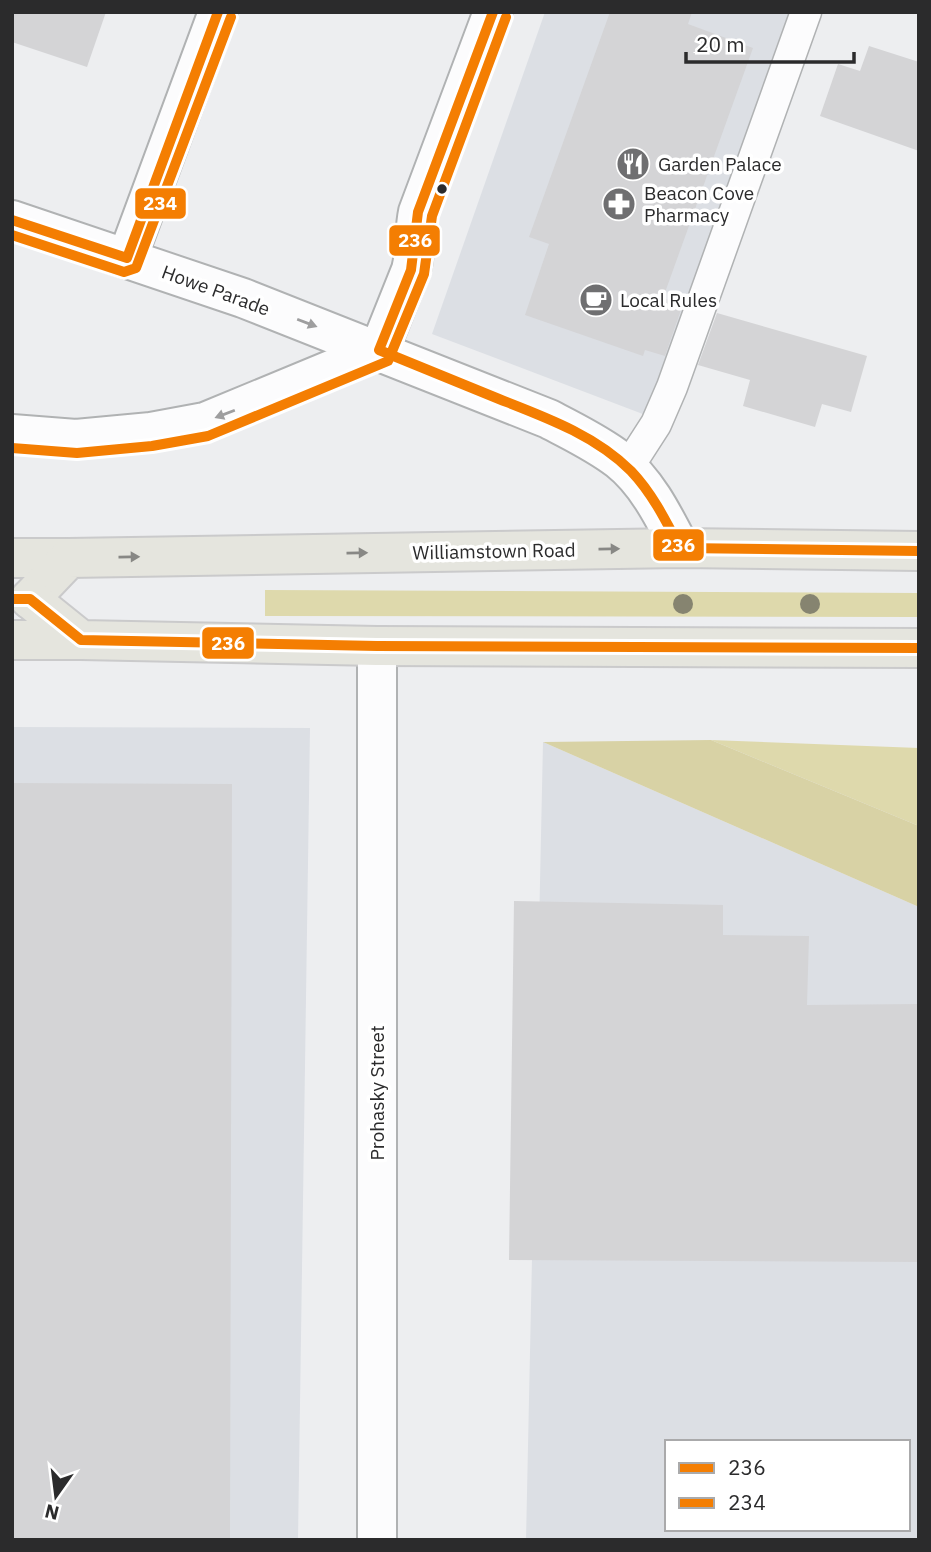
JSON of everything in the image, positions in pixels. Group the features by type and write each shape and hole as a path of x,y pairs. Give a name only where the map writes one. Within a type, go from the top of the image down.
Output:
{"main road":[{"name":"Williamstown Road","path":"12,558 680,548 919,551"},
{"path":"69,558 21,599 81,640"},
{"path":"12,640 377,646 919,648"}],"street":[{"path":"127,258 218,12"},
{"path":"12,434 76,439 151,432 205,422 379,351 411,270 418,212 493,12"},
{"name":"Howe Parade","path":"12,220 243,299 549,419 591,441 622,462 659,507 680,548"},
{"name":"Prohasky Street","path":"377,646 377,1540"}],"lane":[{"path":"627,469 656,425 672,387 806,12"}],"shaded area":[{"path":"545,12 795,12 648,416 432,334"},
{"path":"265,590 919,593 919,617 265,616"},
{"path":"12,727 310,728 298,1540 12,1540"},
{"path":"711,740 919,748 919,826"},
{"path":"711,740 919,826 919,907 543,742"},
{"path":"543,742 919,907 919,1540 526,1540"}],"building":[{"path":"12,12 106,12 87,67 12,42"},
{"path":"610,12 692,12 688,24 753,48 663,298 683,304 665,356 645,350 643,356 525,315 549,244 529,237"},
{"path":"869,46 919,62 919,151 820,116 838,64 860,71"},
{"path":"717,313 867,356 851,412 822,404 815,427 743,406 750,380 698,365"},
{"path":"12,783 232,784 230,1540 12,1540"},
{"path":"514,901 723,905 723,935 809,936 807,1005 919,1004 919,1262 509,1260"}],"transit line":[{"name":"236","path":"12,220 127,258 218,12"},
{"name":"236","path":"493,12 418,212 411,270 379,350 551,420 602,447 631,471 646,489 680,548 919,551"},
{"name":"234","path":"12,235 124,272 136,268 231,17"},
{"name":"234","path":"12,448 77,453 152,446 208,436 388,361 424,274 432,216 506,17"},
{"name":"236","path":"12,599 30,599 81,640 377,646 919,648"}],"place":[{"name":"Garden Palace","path":"633,164"},
{"name":"Beacon Cove Pharmacy","path":"619,204"},
{"name":"Local Rules","path":"596,300"}]}
